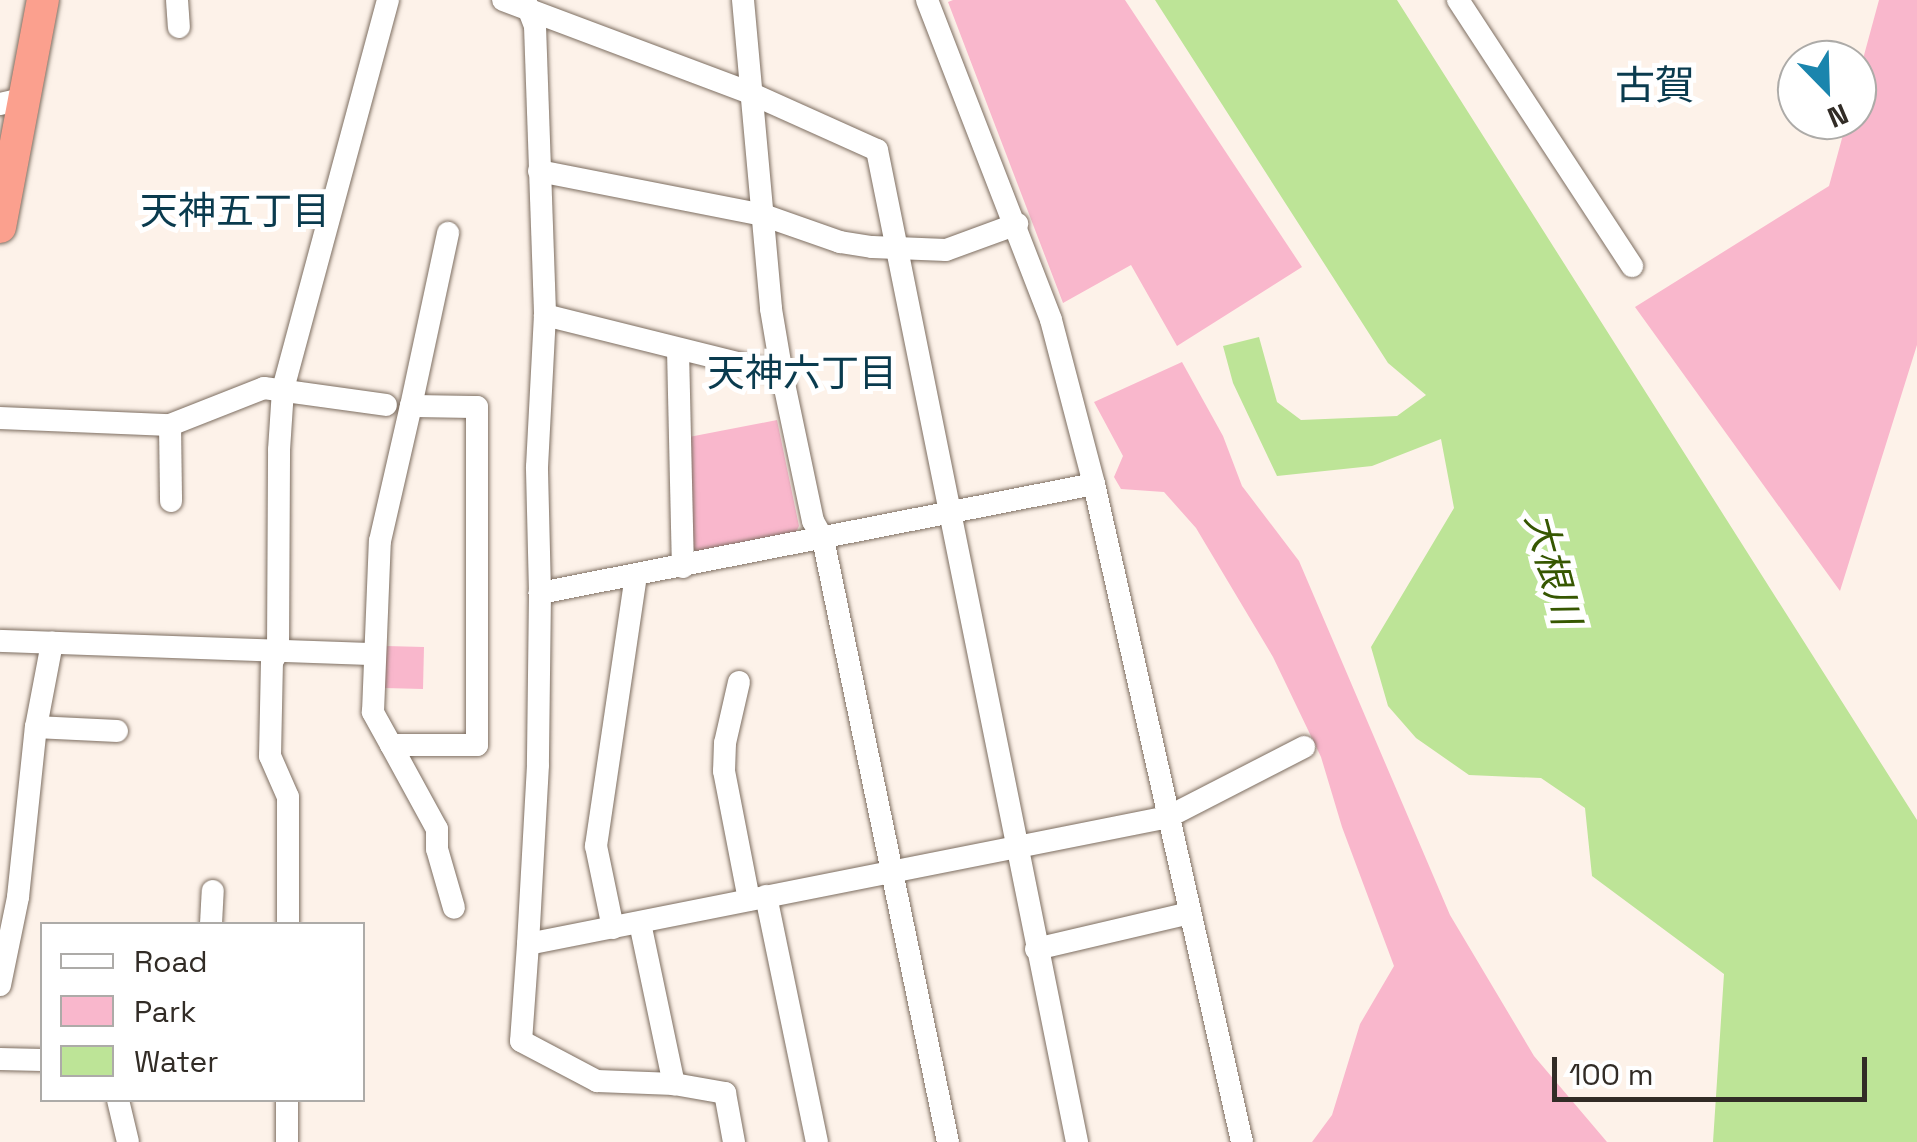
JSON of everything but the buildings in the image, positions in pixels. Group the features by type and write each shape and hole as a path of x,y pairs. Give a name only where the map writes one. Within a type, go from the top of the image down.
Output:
{"highway":[{"path":"0,227 12,101 43,0"}],"street":[{"path":"176,0 179,27"},
{"path":"288,922 288,797 270,756 272,662 278,650 278,450 283,389 388,0"},
{"path":"743,0 782,374 812,520 824,539 948,1142"},
{"path":"927,0 1051,320 1094,484 1242,1142"},
{"path":"1458,0 1632,266"},
{"path":"518,2 750,93 878,150 1076,1142"},
{"path":"518,2 535,26 546,315 536,467 540,593 538,765 521,1041 596,1080 674,1084 724,1092 734,1142"},
{"path":"540,171 763,215 840,242 946,250 1017,224"},
{"path":"448,233 380,541 373,712 437,830 437,849 454,908"},
{"path":"546,315 782,374"},
{"path":"678,350 684,567"},
{"path":"0,418 170,425 230,398 264,388 386,404"},
{"path":"391,745 477,745 477,407 412,406"},
{"path":"170,425 171,500"},
{"path":"540,593 948,516 1094,484"},
{"path":"613,928 596,846 612,710 636,576"},
{"path":"0,641 373,654"},
{"path":"0,986 18,897 36,727 52,643"},
{"path":"739,682 725,743 724,770 817,1142"},
{"path":"36,727 118,731"},
{"path":"528,944 1168,817 1304,747"},
{"path":"211,922 213,891"},
{"path":"1036,949 1190,913"},
{"path":"640,923 674,1084"},
{"path":"0,1059 40,1060"},
{"path":"118,1102 128,1142"},
{"path":"287,1102 287,1142"}],"green space":[{"path":"1125,0 1302,267 1177,346 1131,265 1063,303 948,2"},
{"path":"1879,0 1917,0 1917,345 1840,591 1635,307 1829,186 1842,140 1877,140 1877,40 1868,40"},
{"path":"1182,362 1223,436 1242,486 1299,561 1450,915 1534,1056 1607,1142 1312,1142 1332,1115 1360,1024 1394,966 1342,827 1321,757 1273,657 1196,528 1164,492 1121,489 1114,477 1123,456 1094,402"},
{"path":"777,420 799,526 796,532 699,554 691,547 689,437"},
{"path":"386,646 424,647 423,689 384,688"}],"water":[{"name":"大根川","path":"1155,0 1397,0 1917,820 1917,1142 1713,1142 1724,974 1592,876 1585,808 1541,778 1469,775 1416,738 1388,706 1371,647 1454,508 1441,439 1372,466 1277,476 1233,383 1223,346 1259,337 1277,402 1301,420 1397,416 1426,395 1388,363"}],"district":[{"name":"古賀","path":"1655,86"},
{"name":"天神五丁目","path":"235,212"},
{"name":"天神六丁目","path":"802,374"}]}
